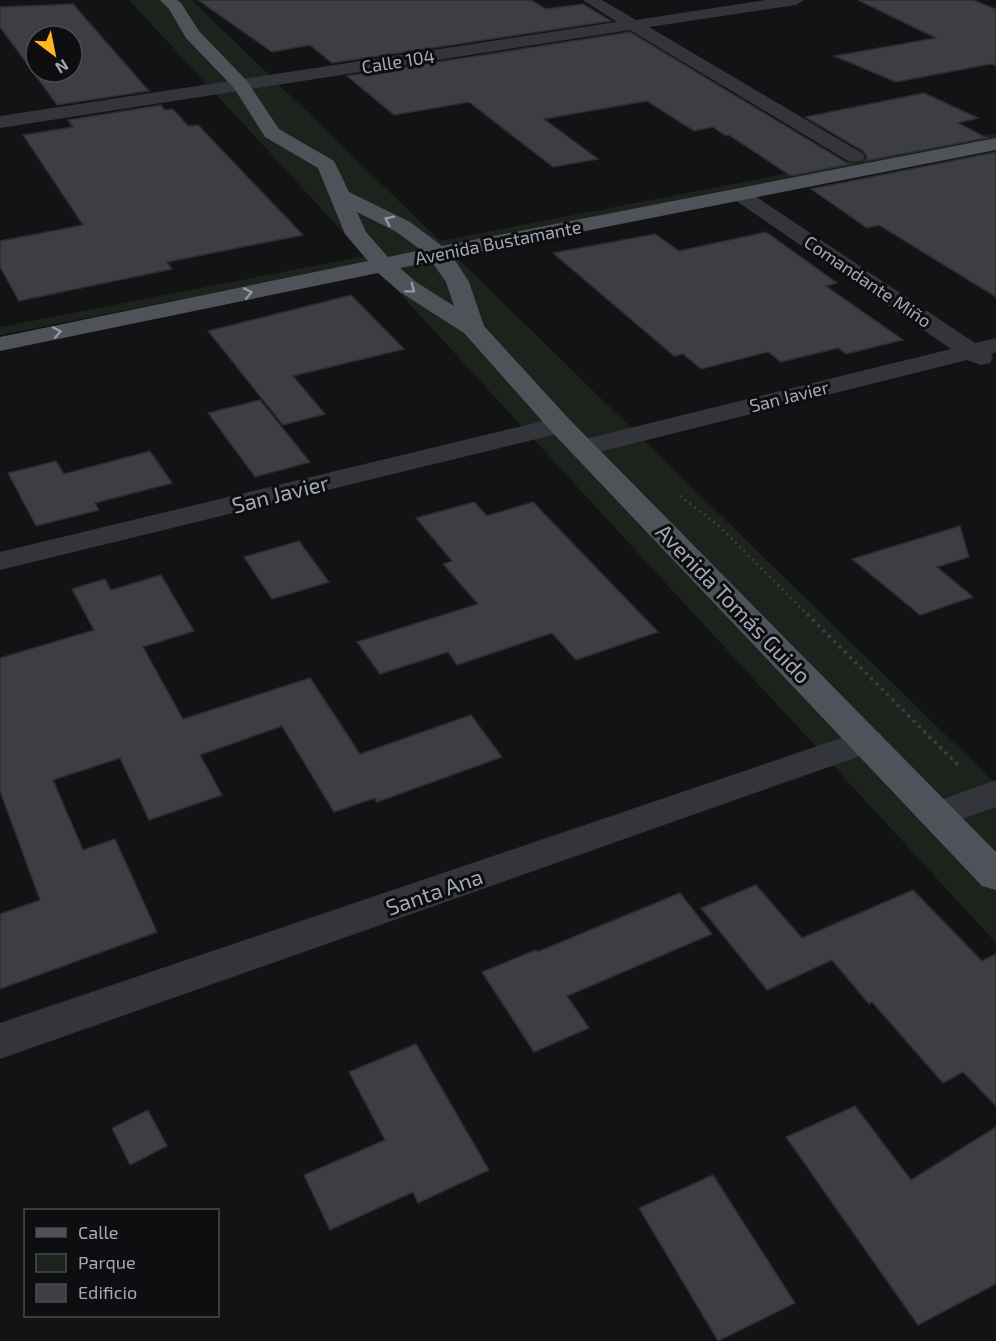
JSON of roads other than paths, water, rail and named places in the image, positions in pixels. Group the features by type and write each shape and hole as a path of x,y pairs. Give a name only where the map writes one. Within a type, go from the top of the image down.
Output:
{"main road":[{"name":"Avenida Tomás Guido","path":"168,0 175,6 192,34 241,85 272,133 327,165 356,234 377,258 416,292 473,328 560,425 868,741 996,876"},
{"name":"Avenida Bustamante","path":"429,248 855,157 996,130"},
{"name":"Avenida Bustamante","path":"0,326 739,194 996,144"},
{"name":"Avenida Tomás Guido","path":"338,195 399,225 429,248 454,275 473,328"},
{"name":"Avenida Bustamante","path":"0,344 377,258"}],"street":[{"path":"591,0 855,157"},
{"name":"Calle 104","path":"0,122 796,0"},
{"name":"Comandante Miño","path":"739,194 984,348 996,368"},
{"name":"San Javier","path":"583,448 984,348"},
{"name":"San Javier","path":"0,561 560,425"},
{"name":"Santa Ana","path":"0,1041 868,741"},
{"path":"937,815 996,793"}]}
